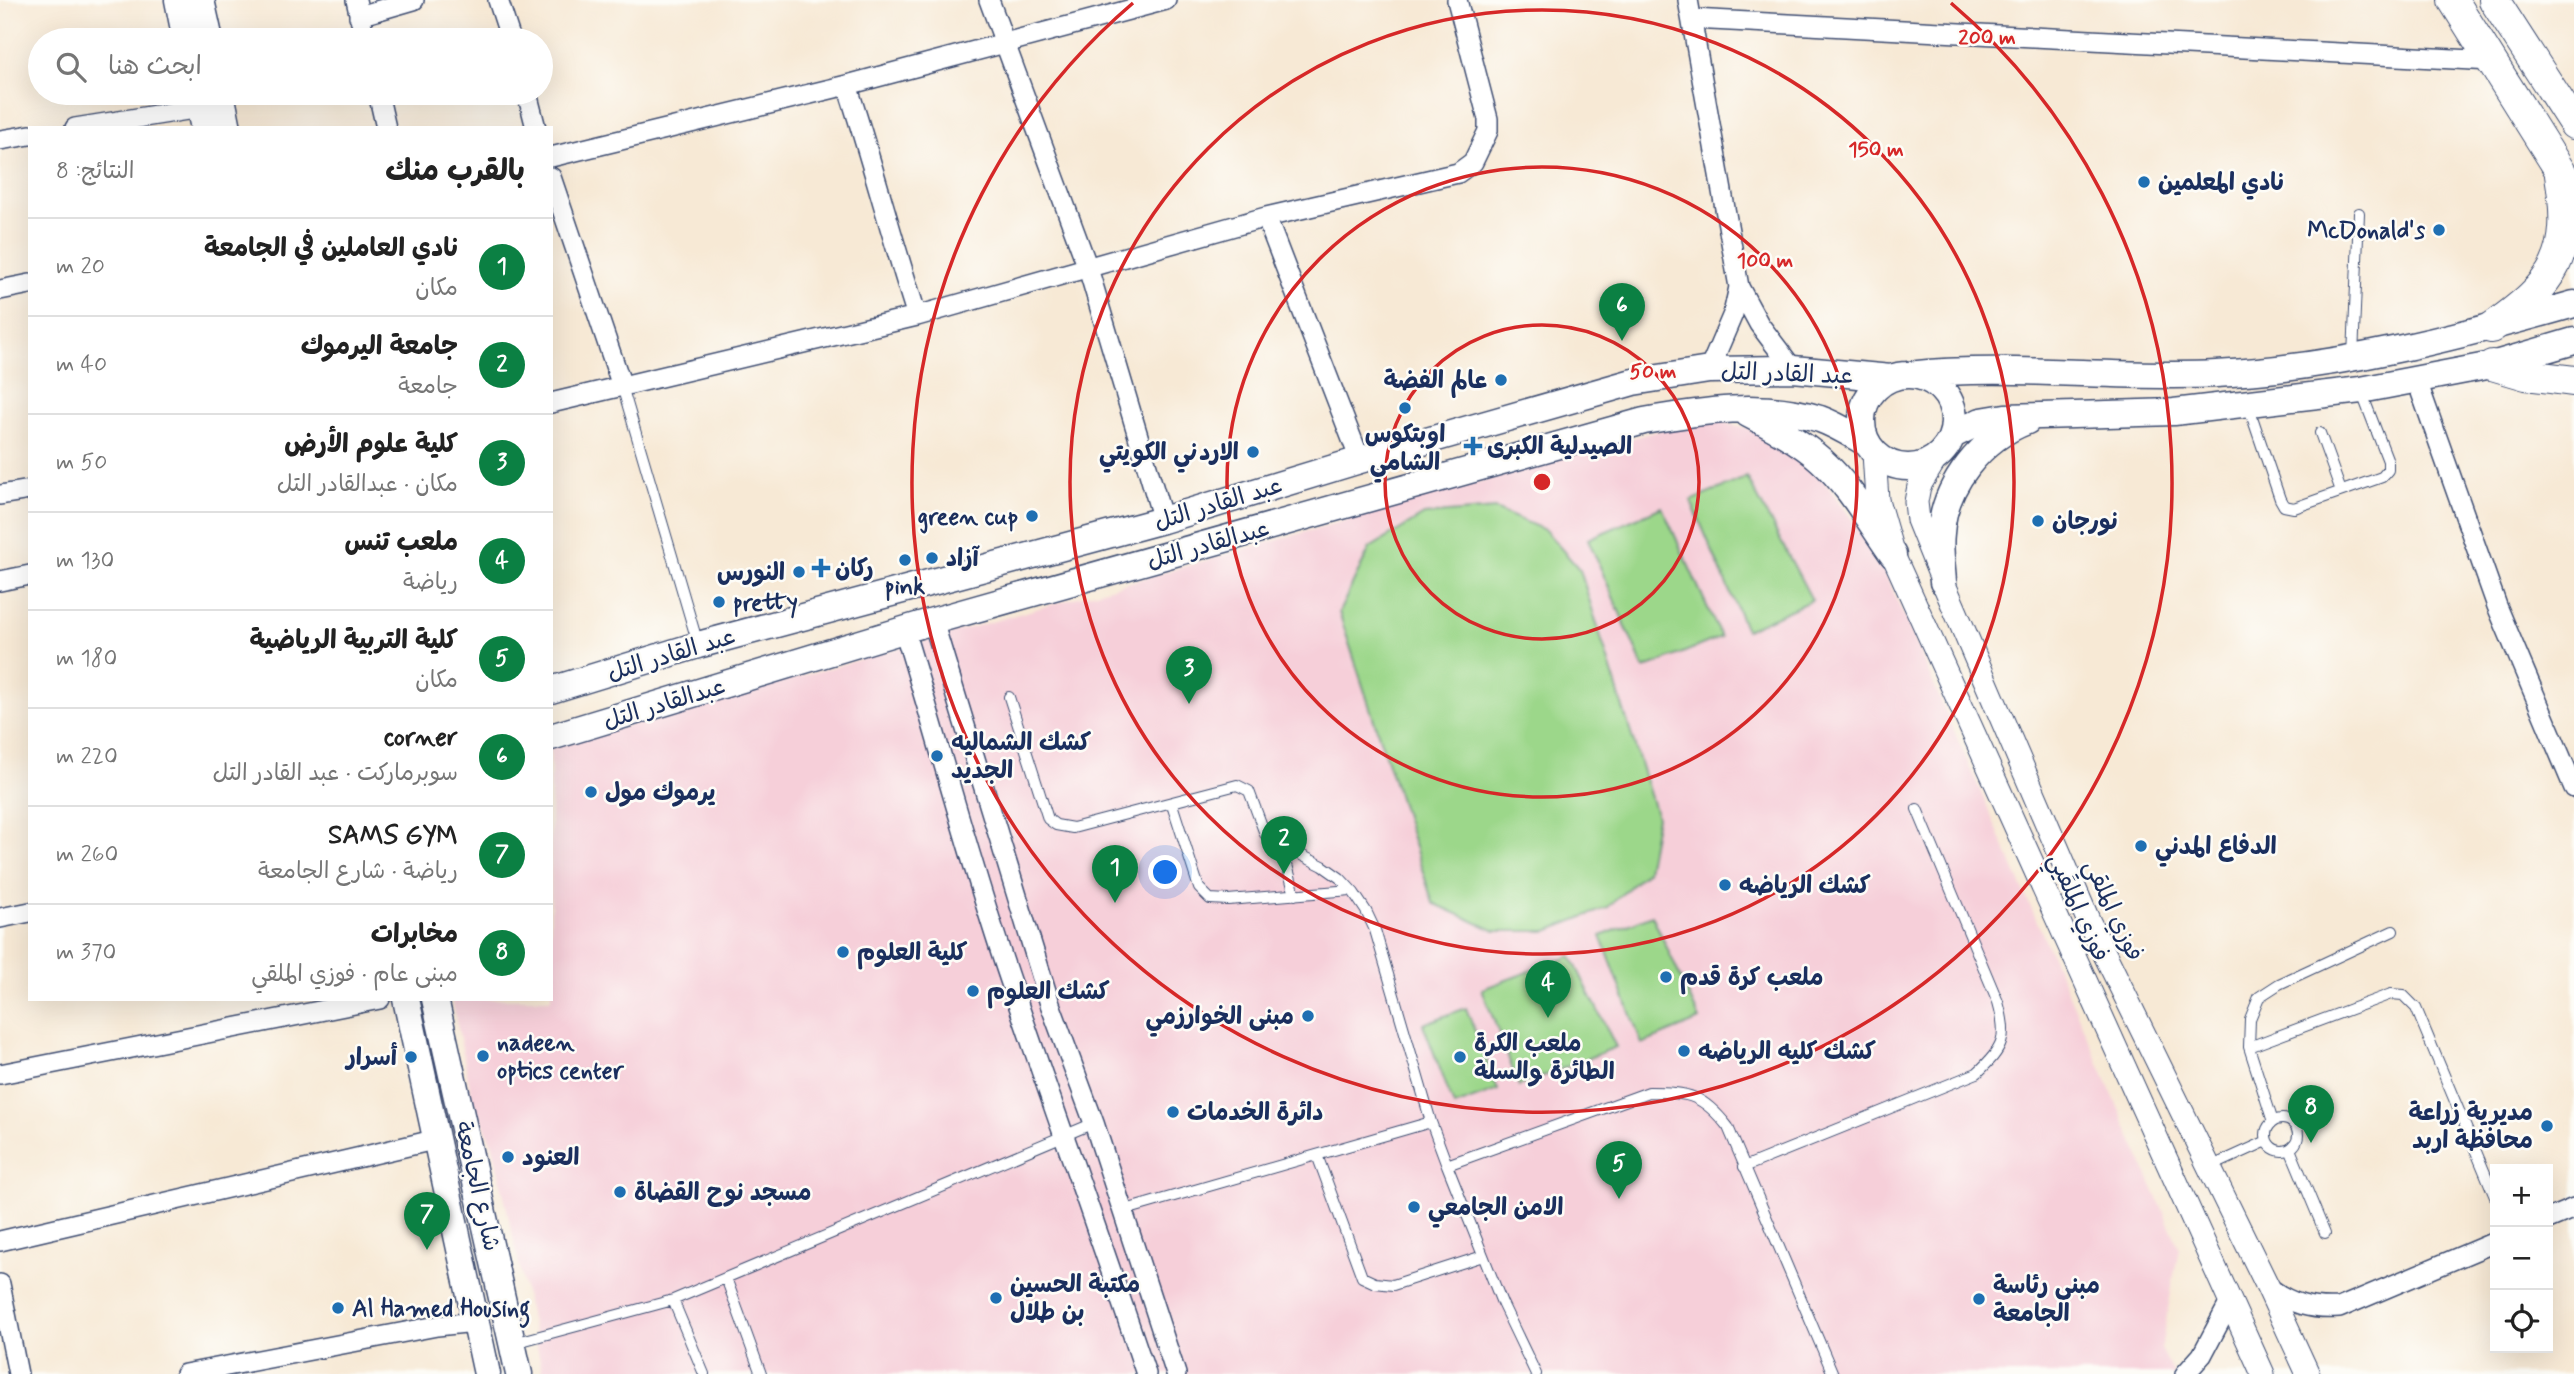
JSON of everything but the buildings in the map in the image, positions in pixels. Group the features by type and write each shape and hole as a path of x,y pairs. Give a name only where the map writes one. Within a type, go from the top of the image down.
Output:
{"main road":[{"path":"177,0 183,28"},
{"path":"201,0 207,28"},
{"path":"2453,0 2574,193"},
{"path":"2494,0 2574,124"},
{"path":"205,105 226,126"},
{"path":"2491,328 2533,298 2558,264 2568,224 2567,203 2558,168"},
{"path":"1900,377 1922,377 1935,384 1945,394 1954,414 1953,435 1946,448 1936,458 1921,466 1904,468 1888,463 1871,449 1862,429 1865,406 1878,387 1900,377 1962,371 2216,374 2353,358 2491,328 2574,304"},
{"path":"1953,435 1981,421 2005,417 2174,412 2361,390 2492,365 2574,341"},
{"path":"2492,365 2526,375 2574,381"},
{"name":"عبد القادر التل","path":"553,689 698,645 1163,520 1633,382 1709,370 1793,369 1900,377"},
{"path":"1737,408 1802,444 1822,461 1848,489 1893,555"},
{"name":"عبدالقادر التل","path":"553,736 904,629 1644,421 1697,411 1737,408 1793,414 1820,419 1871,449"},
{"path":"1943,582 1940,534 1945,508 1955,485 1969,463 1994,439 2039,416"},
{"name":"شارع الجامعة","path":"406,1001 487,1374"},
{"name":"شارع الجامعة","path":"435,1001 519,1374"}],"street":[{"path":"362,28 358,8 414,0"},
{"path":"498,0 507,28"},
{"path":"989,0 1088,268 1163,520"},
{"path":"553,157 847,85 1166,0"},
{"path":"553,403 917,316 1266,217 1458,173 1473,163 1488,131 1488,119 1457,0"},
{"path":"1793,369 1759,324 1739,288 1690,10 2493,61"},
{"path":"847,85 917,316"},
{"path":"86,126 205,105"},
{"path":"381,105 386,126"},
{"path":"530,105 535,126"},
{"path":"0,139 28,135"},
{"path":"553,183 622,386"},
{"path":"1266,217 1360,460"},
{"path":"0,290 28,284"},
{"path":"1709,370 1733,314 1739,288"},
{"path":"2417,381 2497,606 2574,788"},
{"name":"فوزي الملقيي","path":"1871,449 1877,500 1893,555 2263,1374"},
{"name":"فوزي الملقي","path":"1936,458 1919,486 1916,502 1918,520 1943,582 2090,922 2308,1374"},
{"path":"0,495 28,490"},
{"path":"0,581 28,575"},
{"path":"933,621 1050,1004 1094,1123 1176,1374"},
{"path":"904,629 971,859 1146,1374"},
{"path":"2025,849 2052,834"},
{"path":"0,918 28,912"},
{"path":"0,1074 370,1001"},
{"path":"1022,1015 1050,1004"},
{"path":"0,1241 438,1139"},
{"path":"2553,1217 2574,1208"},
{"path":"2268,1287 2301,1306 2339,1308 2490,1244"},
{"path":"0,1284 18,1374"},
{"path":"2185,1374 2202,1354 2230,1302"},
{"path":"185,1374 437,1326 475,1322"}],"lane":[{"path":"2353,358 2358,214"},
{"path":"622,386 698,645"},
{"path":"2248,405 2284,506 2294,508 2382,477 2388,470 2388,461 2361,390"},
{"path":"2319,433 2341,491"},
{"path":"1009,697 1048,819 1056,825 1073,828 1237,785 1249,791 1265,834 1282,846 1322,866 1352,890 1376,930 1431,1122 1447,1165 1502,1303 1536,1374"},
{"path":"1172,804 1199,888 1210,899 1228,900 1352,890"},
{"path":"1744,1167 1976,1073 1997,1055 2003,1040 2003,1022 1998,1002 1917,809"},
{"path":"1282,846 1295,895"},
{"path":"2273,1122 2287,1120 2297,1130 2295,1143 2290,1149 2277,1150 2267,1141 2266,1134 2273,1122 2249,1047 2250,1019 2259,997 2279,984 2393,931"},
{"path":"2249,1047 2391,994 2403,995 2416,1008 2490,1186"},
{"path":"1447,1165 1649,1092 1676,1092 1694,1097 1713,1108 1728,1127 1833,1374"},
{"path":"1122,1211 1431,1122"},
{"path":"513,1343 673,1300 1094,1123"},
{"path":"2208,1167 2267,1141"},
{"path":"2290,1149 2325,1233"},
{"path":"1317,1155 1362,1277 1375,1283 1393,1285 1483,1256"},
{"path":"726,1278 761,1374"},
{"path":"673,1300 704,1374"}],"shaded area":[{"path":"1706,417 1796,443 1876,552 2179,1247 2161,1349 2174,1374 543,1374 493,1146 472,1097 452,1001 553,1001 553,747"}],"green space":[{"path":"1747,477 1812,600 1746,630 1691,501"},
{"path":"1662,507 1721,637 1644,669 1588,539"},
{"path":"1495,509 1545,530 1580,570 1657,817 1647,871 1607,908 1547,931 1495,931 1433,903 1339,612 1370,548 1424,515"},
{"path":"1652,915 1700,1020 1642,1044 1601,936"},
{"path":"1571,956 1616,1047 1519,1086 1482,989"},
{"name":"ملعب الكرة الطائرة والسلة","path":"1466,1008 1498,1090 1454,1106 1423,1024"}],"place":[{"name":"نادي المعلمين","path":"2144,182"},
{"name":"McDonald's","path":"2439,230"},
{"name":"corner","path":"1622,341"},
{"name":"عالم الفضة","path":"1501,380"},
{"name":"اوبتكوس الشامي","path":"1405,408"},
{"name":"الصيدلية الكبرى","path":"1473,446"},
{"name":"الاردني الكويتي","path":"1253,452"},
{"name":"green cup","path":"1032,516"},
{"name":"نورجان","path":"2038,521"},
{"name":"آزاد","path":"932,558"},
{"name":"pink","path":"905,560"},
{"name":"ركان","path":"821,568"},
{"name":"النورس","path":"799,572"},
{"name":"pretty","path":"719,602"},
{"name":"كلية علوم الأرض","path":"1189,704"},
{"name":"كشك الشماليه الجديد","path":"937,756"},
{"name":"يرموك مول","path":"591,792"},
{"name":"الدفاع المدني","path":"2141,846"},
{"name":"جامعة اليرموك","path":"1284,874"},
{"name":"كشك الرياضه","path":"1725,885"},
{"name":"نادي العاملين في الجامعة","path":"1115,903"},
{"name":"كلية العلوم","path":"843,952"},
{"name":"ملعب كرة قدم","path":"1666,977"},
{"name":"كشك العلوم","path":"973,991"},
{"name":"مبنى الخوارزمي","path":"1308,1016"},
{"name":"ملعب تنس","path":"1548,1018"},
{"name":"كشك كليه الرياضه","path":"1684,1051"},
{"name":"nadeen optics center","path":"483,1056"},
{"name":"أسرار","path":"411,1057"},
{"name":"ملعب الكرة الطائرة والسلة","path":"1460,1057"},
{"name":"دائرة الخدمات","path":"1173,1112"},
{"name":"مديرية زراعة محافظة اربد","path":"2547,1126"},
{"name":"مخابرات","path":"2311,1143"},
{"name":"العنود","path":"508,1157"},
{"name":"مسجد نوح القضاة","path":"620,1192"},
{"name":"كلية التربية الرياضية","path":"1619,1199"},
{"name":"الامن الجامعي","path":"1414,1207"},
{"name":"SAMS GYM","path":"427,1250"},
{"name":"مكتبة الحسين بن طلال","path":"996,1298"},
{"name":"مبنى رئاسة الجامعة","path":"1979,1299"},
{"name":"Al Hamed Housing","path":"338,1308"}]}
